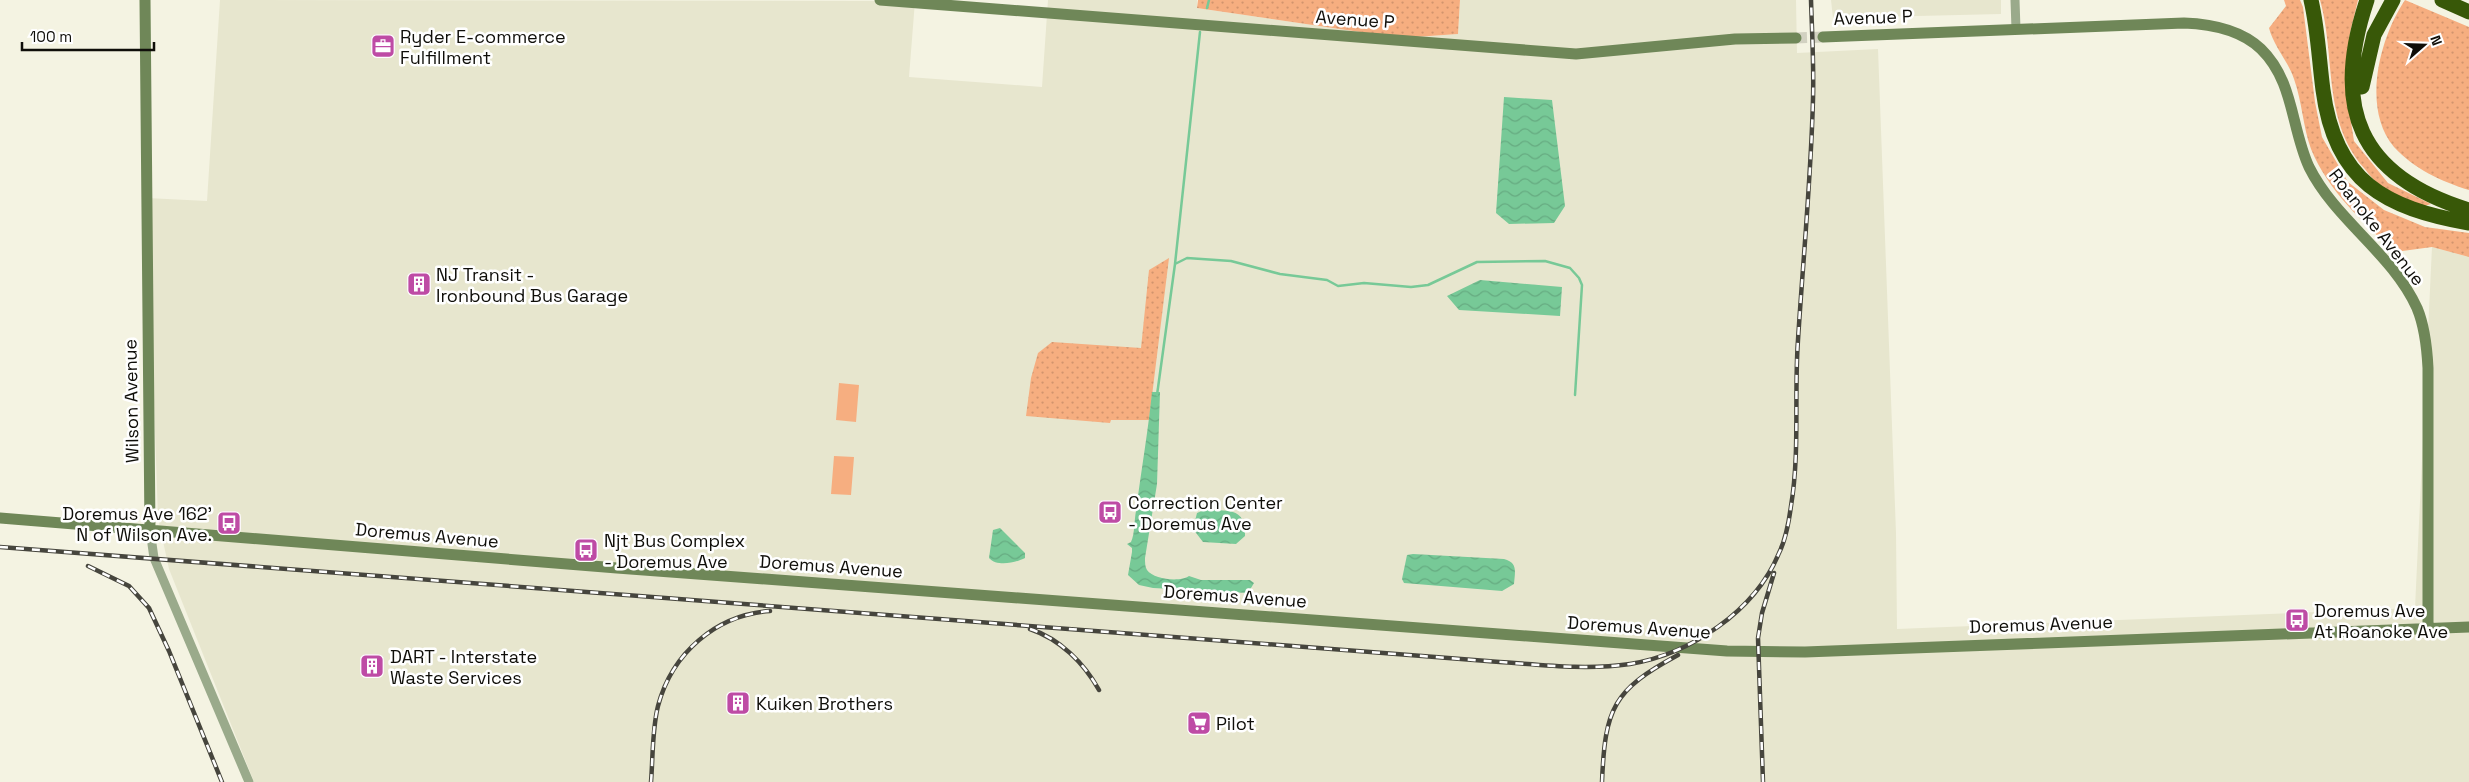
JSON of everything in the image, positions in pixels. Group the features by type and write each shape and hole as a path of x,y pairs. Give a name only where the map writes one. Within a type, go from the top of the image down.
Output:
{"highway":[{"path":"2311,0 2316,20 2326,108 2337,142 2349,164 2371,188 2399,205 2431,216 2469,223"},
{"path":"2367,0 2355,46 2352,79 2355,111 2364,138 2378,159 2404,180 2435,198 2469,210"},
{"path":"2375,0 2364,48 2362,87 2366,113 2371,128 2381,148 2390,159 2418,180 2469,201"},
{"path":"2362,87 2374,35 2392,0"},
{"path":"2442,0 2469,12"}],"main road":[{"name":"Wilson Avenue","path":"145,0 150,530"},
{"name":"Avenue P","path":"880,0 1576,54 1735,39 1796,38"},
{"name":"Avenue P","path":"1823,37 2194,24 2224,29 2250,41"},
{"name":"Roanoke Avenue","path":"2250,41 2270,58 2281,75 2288,94 2300,144 2318,184 2344,218 2398,277 2417,309 2423,327 2428,368 2428,630"},
{"name":"Doremus Avenue","path":"0,518 617,568 1727,651 1806,652 2469,627"}],"street":[{"path":"2015,0 2016,29"},
{"name":"Wilson Avenue","path":"150,530 154,558 250,782"}],"shaded area":[{"path":"220,0 915,1 909,77 1042,87 1048,0 1197,0 1197,8 1401,38 1458,34 1460,0 1796,0 1797,53 1878,49 1896,533 1897,629 2415,608 2432,247 2469,257 2469,782 254,782 169,569 158,518 147,198 207,201"},
{"path":"1198,0 1460,0 1458,34 1401,38 1197,8"},
{"path":"1831,0 2001,0 2001,14 1833,18"},
{"path":"2284,0 2300,0 2303,7 2315,102 2322,137 2348,182 2384,210 2425,227 2469,233 2469,257 2432,247 2395,252 2347,205 2327,179 2311,149 2294,79 2269,28 2286,6"},
{"path":"2320,0 2358,0 2350,33 2345,84 2354,141 2388,183 2431,204 2421,207 2385,188 2364,168 2351,149 2342,130 2336,109 2325,22"},
{"path":"2405,0 2469,27 2469,190 2449,183 2419,168 2394,147 2384,131 2378,113 2376,93 2378,73 2388,33"},
{"path":"1169,258 1149,420 1111,420 1110,423 1026,416 1031,378 1038,353 1052,342 1141,348 1149,270"},
{"path":"839,383 859,385 856,422 836,420"},
{"path":"834,456 854,457 851,495 831,494"}],"water":[{"path":"1504,97 1552,100 1565,206 1554,223 1509,224 1496,213"},
{"path":"1480,280 1562,287 1560,316 1459,310 1447,296"},
{"path":"1152,392 1160,392 1157,484 1145,558 1146,569 1155,576 1168,579 1180,579 1189,576 1201,580 1250,580 1254,583 1248,593 1153,588 1139,585 1128,575 1132,548 1127,544 1131,542 1133,535"},
{"path":"1204,510 1234,512 1239,515 1244,526 1245,536 1236,544 1203,542 1193,529 1197,513"},
{"path":"1000,528 1025,553 1025,558 1011,563 1001,563 992,561 989,558 993,530"},
{"path":"1407,555 1504,559 1514,565 1514,584 1502,591 1404,583 1402,579"}],"waterway":[{"path":"1207,8 1209,0"},
{"path":"1175,264 1200,32"},
{"path":"1157,395 1175,264 1187,258 1231,261 1280,274 1327,280 1338,286 1364,283 1411,287 1428,285 1477,262 1545,261 1570,268 1579,278 1582,285 1575,395"}],"tunnel":[{"path":"1796,38 1823,37"}],"railway":[{"path":"0,547 1541,665 1594,667 1630,664 1653,659 1676,651 1698,640 1737,611 1768,574 1781,548 1787,530 1794,486 1797,361 1812,129 1811,0"},
{"path":"88,566 129,586 149,608 169,651 222,782"},
{"path":"1763,782 1758,638 1762,613 1774,573"},
{"path":"651,782 656,715 665,687 674,669 699,640 715,629 732,620 750,614 770,611"},
{"path":"1030,629 1041,633 1070,653 1086,670 1099,690"},
{"path":"1602,782 1606,736 1610,719 1617,704 1626,691 1639,679 1678,655"}],"place":[{"name":"Ryder E-commerce Fulfillment","path":"383,46"},
{"name":"NJ Transit - Ironbound Bus Garage","path":"419,284"},
{"name":"Correction Center - Doremus Ave","path":"1110,512"},
{"name":"Doremus Ave 162' N of Wilson Ave.","path":"229,523"},
{"name":"Njt Bus Complex - Doremus Ave","path":"586,550"},
{"name":"Doremus Ave At Roanoke Ave","path":"2297,620"},
{"name":"DART - Interstate Waste Services","path":"372,666"},
{"name":"Kuiken Brothers","path":"738,703"},
{"name":"Pilot","path":"1199,723"}]}
